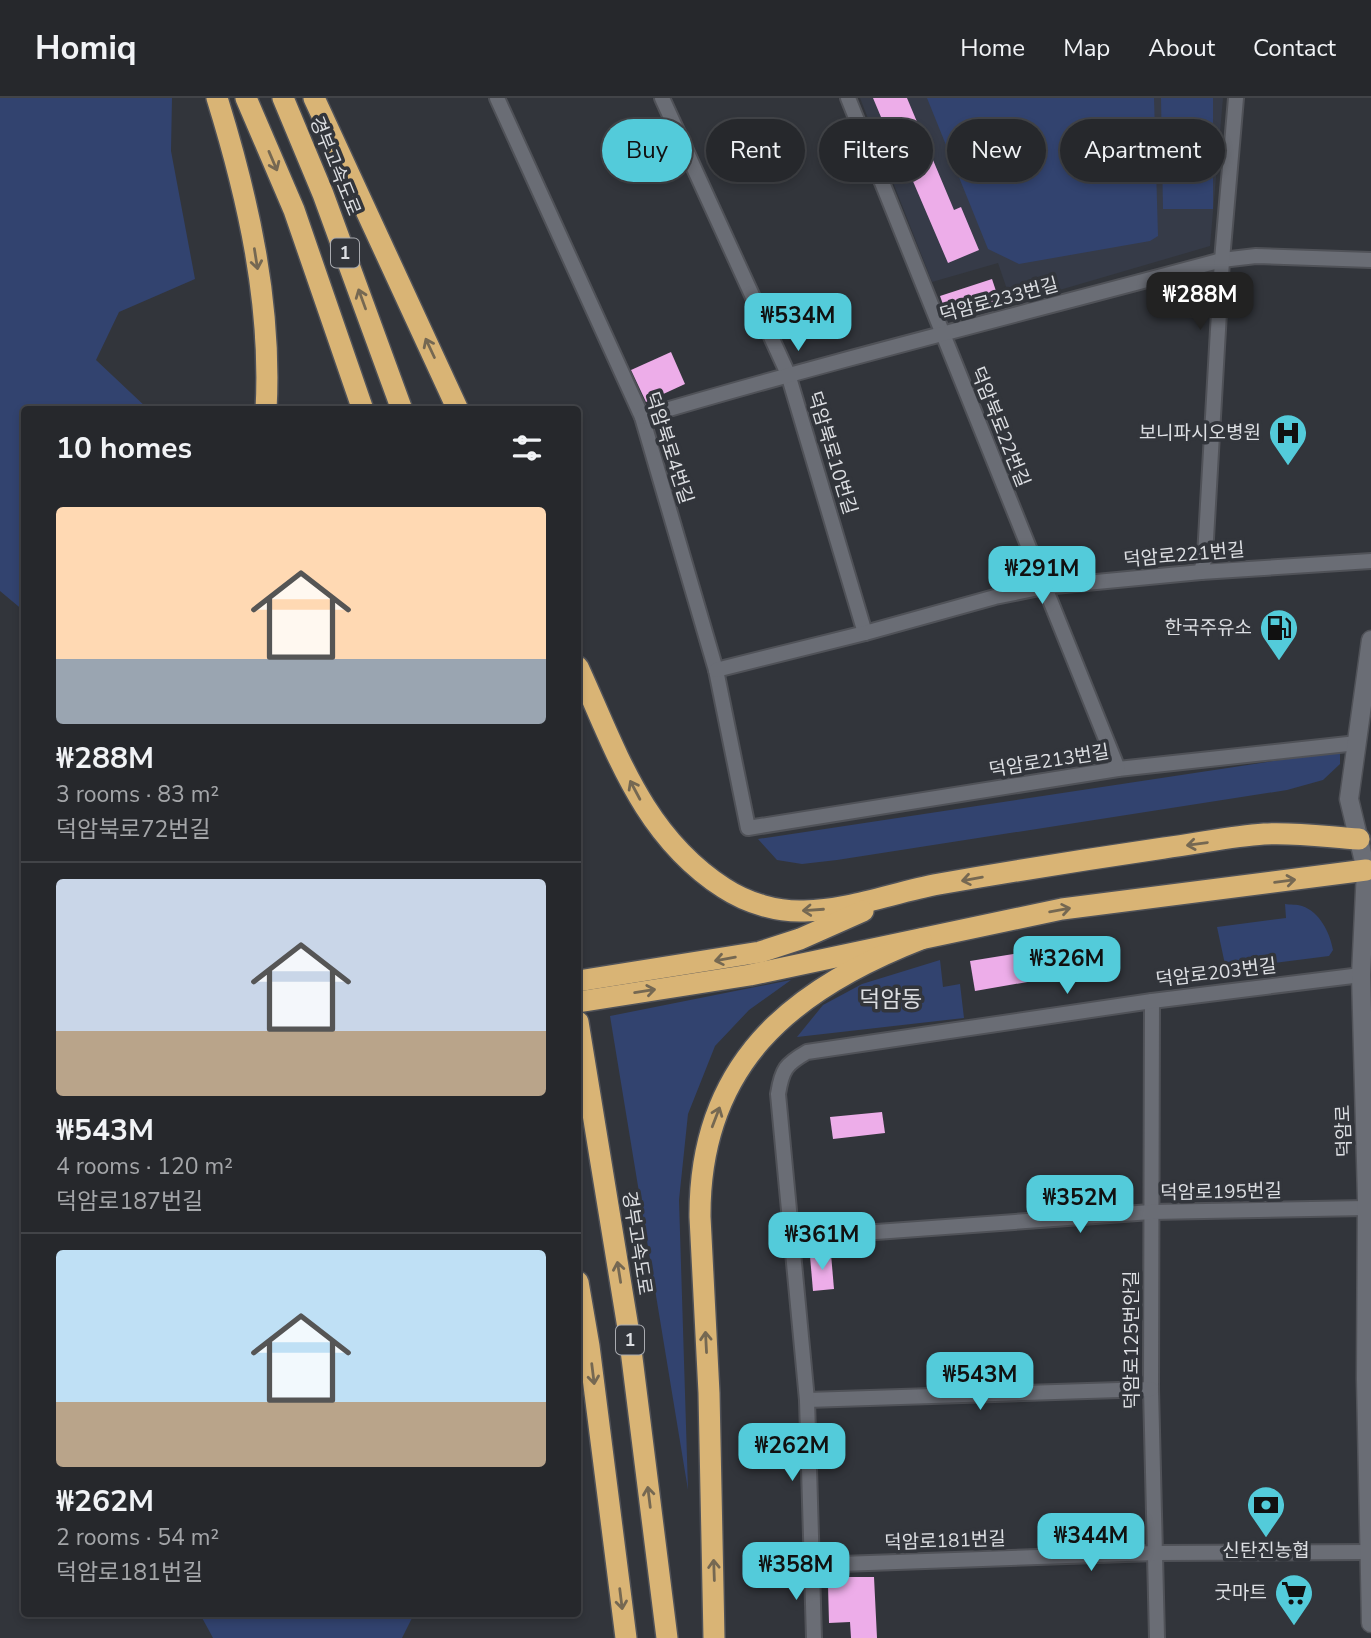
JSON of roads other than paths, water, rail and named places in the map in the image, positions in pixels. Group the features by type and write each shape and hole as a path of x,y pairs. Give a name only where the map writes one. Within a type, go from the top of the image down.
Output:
{"highway":[{"path":"217,98 236,162 254,248 264,321 266,406"},
{"name":"1","path":"246,98 294,210 362,406"},
{"name":"경부고속도로","path":"283,98 323,194 401,406"},
{"path":"314,98 456,406"},
{"path":"581,674 633,788 671,844 724,888 756,903 788,911 840,907 927,886 1264,834 1359,839"},
{"path":"581,1002 750,975 1062,909 1366,870"},
{"path":"581,981 760,952 800,939 878,904 927,886"},
{"path":"714,1638 709,1394 700,1207 700,1188 709,1136 727,1091 742,1063 769,1029 795,1006 828,984 921,939"},
{"name":"경부고속도로","path":"581,1039 629,1334 667,1638"},
{"name":"1","path":"581,1299 626,1638"}],"street":[{"name":"덕암북로4번길","path":"497,98 642,417 716,670 748,828"},
{"name":"덕암북로10번길","path":"662,98 788,374 865,634"},
{"name":"덕암북로22번길","path":"848,98 1118,769"},
{"path":"1201,572 1205,556 1222,260 1236,98"},
{"name":"덕암로233번길","path":"642,417 788,374 943,336 1222,260 1256,256 1371,260"},
{"name":"덕암로221번길","path":"716,670 865,634 995,597 1044,587 1201,572 1371,561"},
{"name":"덕암로","path":"1371,640 1349,799 1366,870 1361,975 1371,1623"},
{"name":"덕암로213번길","path":"748,828 1118,769 1357,743"},
{"name":"덕암로203번길","path":"793,1238 778,1094 780,1078 788,1063 807,1052 1152,1001 1361,975"},
{"name":"덕암로125번안길","path":"1152,1001 1151,1389 1157,1638"},
{"name":"덕암로195번길","path":"793,1238 1151,1212 1366,1208"},
{"path":"793,1238 807,1401 814,1638"},
{"path":"807,1401 1151,1389"},
{"name":"덕암로181번길","path":"812,1565 1155,1553 1370,1552"}],"place":[{"name":"보니파시오병원","path":"1288,467"},
{"name":"한국주유소","path":"1279,662"},
{"name":"신탄진농협","path":"1266,1539"},
{"name":"굿마트","path":"1294,1627"}],"district":[{"name":"덕암동","path":"891,999"}]}
